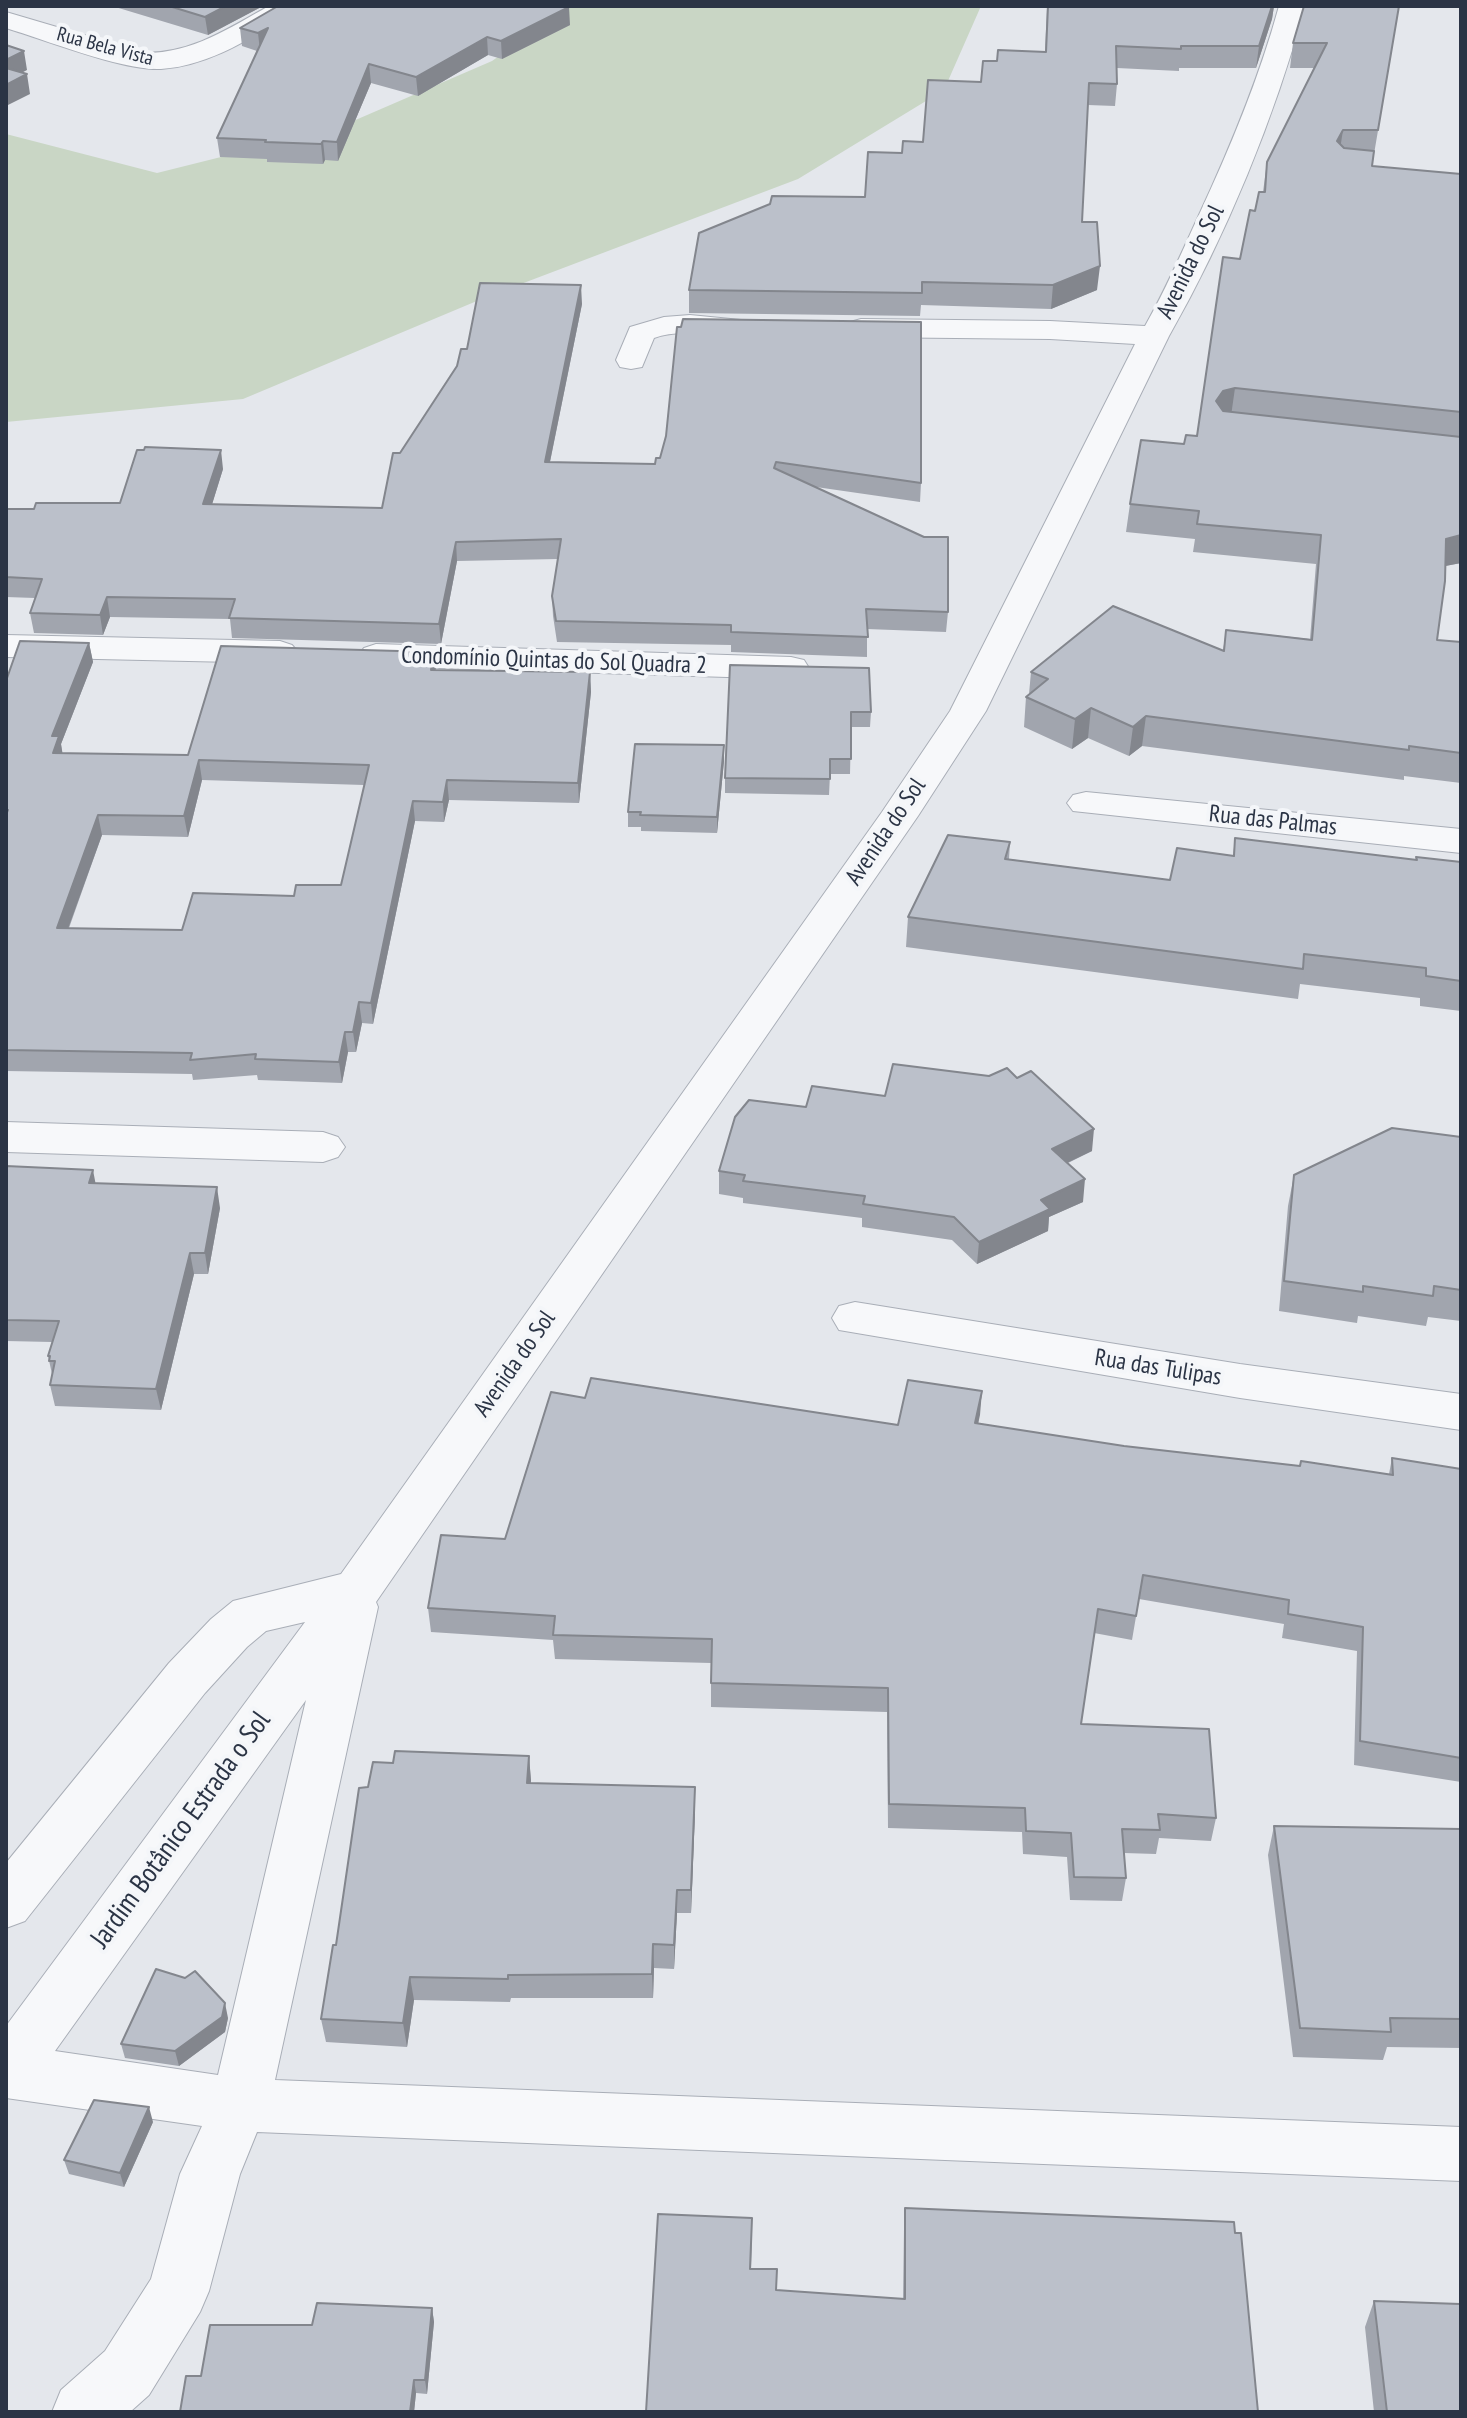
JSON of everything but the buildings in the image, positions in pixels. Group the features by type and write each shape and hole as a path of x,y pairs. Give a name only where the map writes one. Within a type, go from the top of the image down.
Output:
{"street":[{"name":"Rua Bela Vista","path":"6,20 144,61 162,63 196,54 288,6"},
{"name":"Avenida do Sol","path":"357,1590 899,816 968,711 1154,336 1176,298 1233,171 1281,46 1292,6"},
{"path":"631,360 641,333 661,326 772,327"},
{"path":"828,328 1050,330 1154,336"},
{"name":"Condomínio Quintas do Sol Quadra 2","path":"6,646 830,669"},
{"name":"Rua das Palmas","path":"1086,803 1461,841"},
{"path":"6,1137 323,1147"},
{"name":"Rua das Tulipas","path":"855,1318 1240,1381 1461,1412"},
{"path":"6,1904 187,1678 229,1633 251,1615 357,1590 240,2105 210,2174 178,2291 127,2373 83,2412"},
{"name":"Jardim Botânico Estrada o Sol","path":"6,2071 357,1590"},
{"path":"6,2071 240,2105 1461,2154"}],"green space":[{"path":"570,6 981,6 944,90 798,179 484,298 243,399 6,422 6,134 157,173 337,128 492,61"}]}
